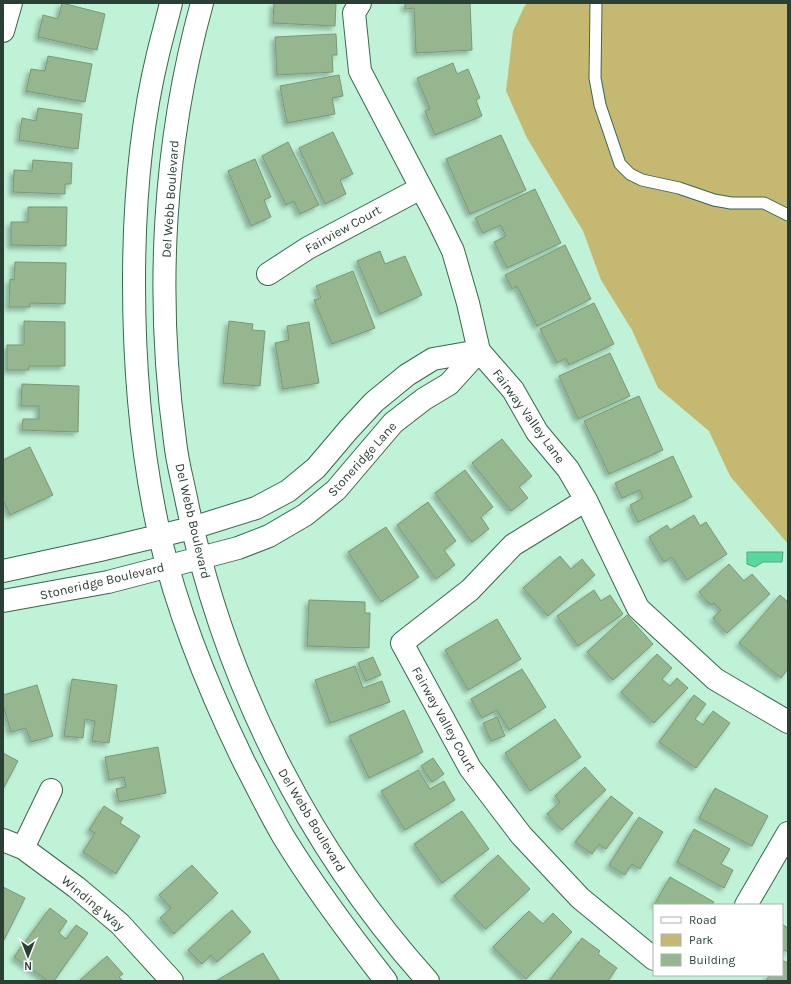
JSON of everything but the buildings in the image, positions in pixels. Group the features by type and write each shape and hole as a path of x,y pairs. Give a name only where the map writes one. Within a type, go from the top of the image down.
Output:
{"street":[{"path":"3,30 11,3"},
{"path":"171,3 158,54 142,144 134,245 134,334 138,396 150,486 160,535 184,618 207,679 256,786 283,836 350,936 386,981"},
{"name":"Del Webb Boulevard","path":"202,3 182,87 172,146 165,247 165,333 170,394 175,443 192,528 216,612 235,669 258,722 281,769 339,867 410,960 428,981"},
{"name":"Fairway Valley Lane","path":"360,3 354,13 360,71 453,251 468,303 479,351 513,390 537,432 568,469 586,500 638,608 715,679 788,722"},
{"name":"Fairview Court","path":"268,274 308,248 421,188"},
{"path":"3,571 192,528 256,508 288,491 316,468 374,402 407,375 433,359 479,351"},
{"name":"Stoneridge Lane","path":"200,558 238,548 269,536 305,515 336,490 393,423 424,399 449,384 479,351"},
{"name":"Fairway Valley Court","path":"586,500 513,545 470,590 402,643 470,768 521,835 580,898 653,958"},
{"name":"Stoneridge Boulevard","path":"3,601 108,582 200,558"},
{"path":"23,848 51,790"},
{"path":"747,904 788,833"},
{"name":"Winding Way","path":"3,840 23,848 76,887 120,924 172,981"}],"lane":[{"path":"596,3 595,78 600,105 620,164 630,174 642,180 679,188 714,200 731,203 764,203 788,215"}],"green space":[{"path":"527,3 788,3 788,544 730,476 709,431 658,388 632,330 601,280 583,231 527,138 506,91 513,31"}],"shaded area":[{"path":"747,552 783,552 782,562 763,562 755,567 747,564"}]}
